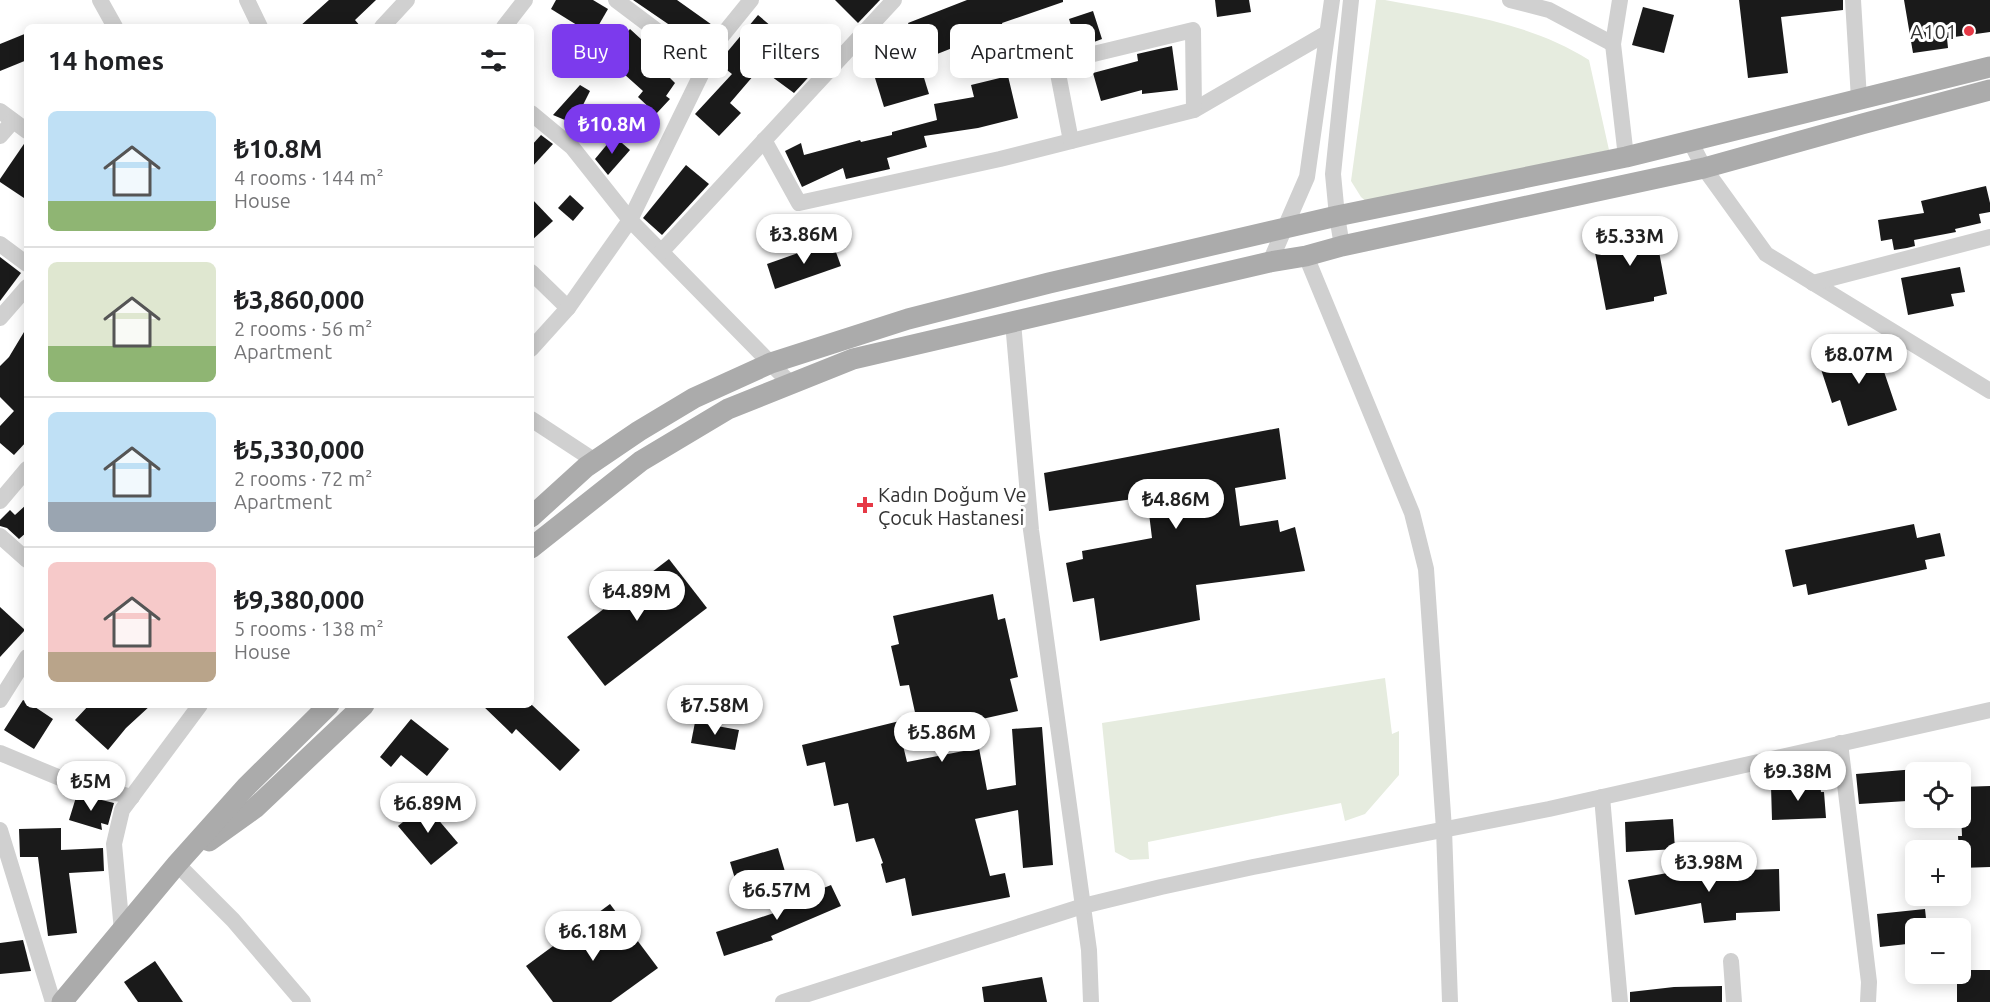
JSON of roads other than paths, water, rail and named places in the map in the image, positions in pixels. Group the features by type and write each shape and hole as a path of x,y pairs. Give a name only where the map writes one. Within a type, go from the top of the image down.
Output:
{"main road":[{"path":"534,514 595,461 694,398 771,363 908,319 1285,227 1626,157 1990,66"},
{"path":"534,546 641,461 728,409 853,359 1270,262 1704,168 1990,90"},
{"path":"65,1000 177,864 246,787 326,708"},
{"path":"177,864 255,808 361,708"}],"street":[{"path":"100,0 113,24"},
{"path":"247,0 259,24"},
{"path":"385,24 407,0"},
{"path":"506,24 525,0"},
{"path":"616,0 648,24"},
{"path":"728,28 751,0"},
{"path":"662,251 894,0"},
{"path":"1270,262 1307,177 1332,0"},
{"path":"1342,246 1336,216 1333,174 1351,0"},
{"path":"1510,0 1550,10 1613,44"},
{"path":"1620,0 1613,44 1626,157"},
{"path":"1853,0 1859,99"},
{"path":"1071,141 1056,63 1193,30 1194,110"},
{"path":"764,140 799,203 989,161 1194,110 1327,33"},
{"path":"534,346 568,308 630,220 700,78"},
{"path":"534,115 572,147 630,220 791,384"},
{"path":"0,136 6,116 24,129"},
{"path":"1689,141 1704,168 1766,254 1990,391"},
{"path":"1813,283 1990,237"},
{"path":"0,244 24,262"},
{"path":"1306,256 1412,513 1426,569 1444,829 1450,1002"},
{"path":"534,275 568,308"},
{"path":"0,318 24,290"},
{"path":"1013,322 1031,530 1089,950 1091,1002"},
{"path":"534,421 595,461"},
{"path":"0,501 24,473"},
{"path":"0,537 24,557"},
{"path":"0,700 24,662"},
{"path":"122,931 114,844 122,810 193,708"},
{"path":"783,1002 1083,906 1253,867 1602,797 1990,710"},
{"path":"1840,743 1869,982 1868,1002"},
{"path":"0,753 65,780 132,797"},
{"path":"1602,797 1620,1002"},
{"path":"0,830 65,1000"},
{"path":"177,864 233,920 303,1002"},
{"path":"1731,961 1734,1002"}],"place":[{"name":"A101","path":"1969,31"},
{"name":"Kadın Doğum Ve Çocuk Hastanesi","path":"865,505"}]}
